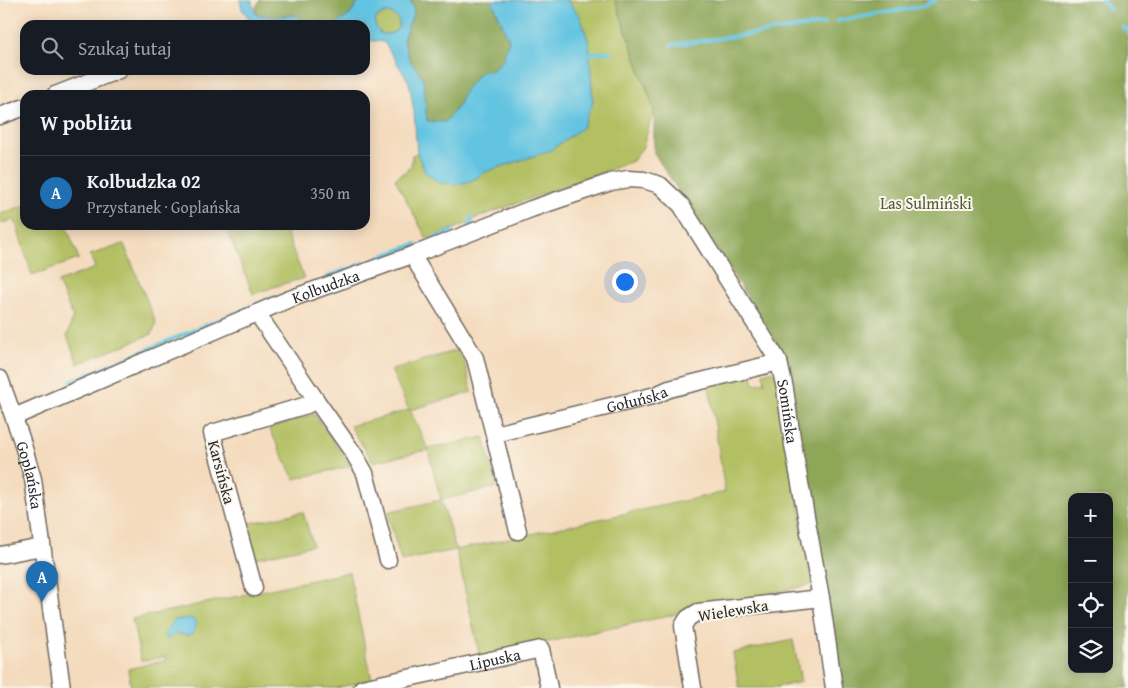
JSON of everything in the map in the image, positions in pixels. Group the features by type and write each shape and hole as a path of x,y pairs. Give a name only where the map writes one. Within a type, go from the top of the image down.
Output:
{"street":[{"path":"68,90 106,75"},
{"path":"0,116 20,109"},
{"name":"Kolbudzka","path":"14,417 287,300 412,255 531,209 611,182 628,178 644,180"},
{"name":"Somińska","path":"644,180 660,185 681,205 779,362 822,598 834,688"},
{"path":"412,255 475,358 518,531"},
{"path":"258,313 365,473 388,560"},
{"name":"Gołuńska","path":"495,434 656,395 669,389 779,362"},
{"name":"Goplańska","path":"0,379 33,479 62,688"},
{"name":"Karsińska","path":"254,588 212,433 307,405 316,400"},
{"path":"0,554 42,546"},
{"name":"Wielewska","path":"693,688 683,626 688,618 698,612 822,598"},
{"name":"Lipuska","path":"362,688 541,649 549,688"}],"green space":[{"path":"260,0 360,0 350,15 342,20 302,20 295,15 273,17 256,14 256,7"},
{"path":"411,0 492,0 509,40 503,59 493,70 480,72 465,90 458,106 445,122 427,121 423,78 409,59 403,39 414,12"},
{"path":"567,0 615,0 654,110 642,149 633,161 479,217 474,219 474,221 427,239 395,179 411,167 412,155 417,153 425,172 475,179 485,172 580,16"},
{"name":"Las Sulmiński","path":"615,0 1128,0 1128,688 839,688 785,355 654,153 654,109"},
{"path":"385,13 392,14 399,21 397,30 393,33 380,33 376,28 376,18"},
{"path":"20,207 20,230 68,230 79,259 32,275 15,221 12,220 0,224 0,214"},
{"path":"227,230 285,230 304,278 253,294"},
{"path":"124,244 156,323 152,334 78,364 67,336 73,317 58,282 95,268 90,255"},
{"path":"457,350 465,364 472,392 410,410 428,449 484,437 497,487 441,500 428,450 373,462 350,426 409,410 391,370"},
{"path":"772,371 778,378 813,584 480,657 456,550 725,492 709,385 752,375 754,384 765,382 763,373"},
{"path":"314,414 351,466 294,479 269,428"},
{"path":"441,500 456,550 401,561 387,512"},
{"path":"303,512 313,545 256,558 246,524"},
{"path":"349,572 372,680 336,688 131,688 128,669 166,660 165,657 141,661 132,619"},
{"path":"793,640 801,682 774,688 739,688 733,653"}],"water":[{"path":"240,0 252,0 256,14 273,17 295,15 302,20 250,20 242,9"},
{"path":"360,0 411,0 414,12 403,39 409,59 423,78 427,121 445,122 458,106 465,90 480,72 493,70 503,59 509,40 492,0 567,0 580,16 589,43 593,102 582,128 549,151 485,172 475,179 461,184 439,183 425,172 417,153 414,111 409,82 384,42 370,41 370,20 342,20 350,15","holes":["385,13 396,17 399,21 397,30 393,33 380,33 376,26 376,18"]},
{"path":"190,618 196,624 192,634 187,636 176,634 166,639 164,635 170,624 175,620"}],"waterway":[{"path":"837,21 925,6 935,0"},
{"path":"1102,0 1110,10"},
{"path":"671,45 824,24"},
{"path":"1123,27 1128,32"},
{"path":"590,53 610,52"},
{"path":"469,225 472,224 471,217"},
{"path":"432,239 453,231"},
{"path":"375,259 416,244"},
{"path":"327,277 364,263"},
{"path":"71,381 272,298"}],"place":[{"name":"Kolbudzka 02","path":"42,602"}]}
